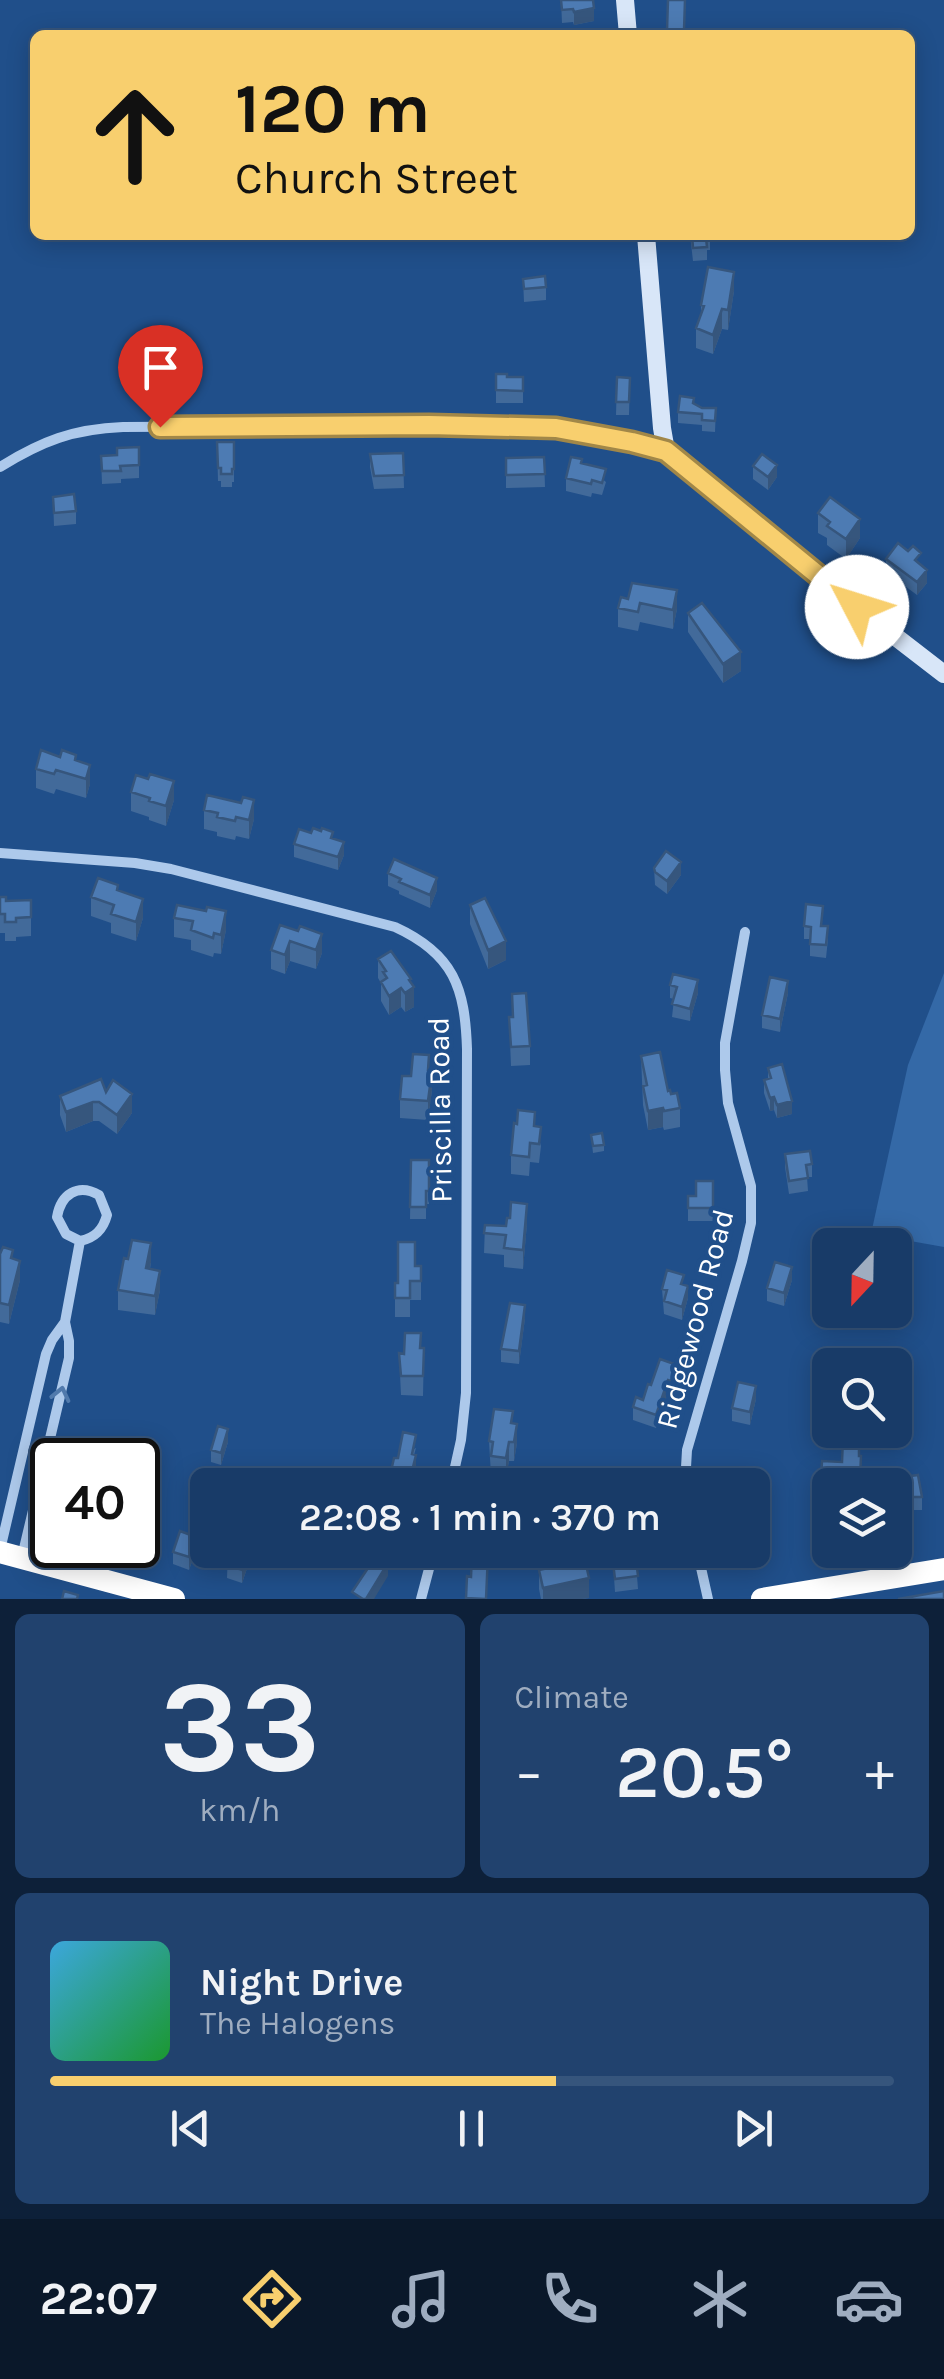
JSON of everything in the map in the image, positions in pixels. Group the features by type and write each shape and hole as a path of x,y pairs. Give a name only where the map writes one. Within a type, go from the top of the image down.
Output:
{"highway":[{"path":"7,1553 174,1599"},
{"path":"762,1599 944,1569"}],"street":[{"path":"625,0 628,30"},
{"path":"646,240 666,451"},
{"path":"0,467 56,437 111,427 556,428 632,442 666,451 944,674"},
{"name":"Priscilla Road","path":"0,853 171,869 395,927 425,942 441,959 464,1002 467,1049 466,1393 455,1468"},
{"name":"Ridgewood Road","path":"686,1468 687,1450 750,1223 751,1186 728,1103 724,1061 745,932"},
{"path":"84,1189 99,1195 107,1215 96,1234 80,1241 66,1234 57,1216 64,1198 84,1189"},
{"path":"7,1553 69,1358 66,1322 80,1241"},
{"path":"7,1553 46,1354 66,1322"},
{"path":"421,1599 429,1568"},
{"path":"701,1568 708,1599"}],"shaded area":[{"path":"944,973 944,1247 912,1241 912,1228 872,1228 908,1065"}],"building":[{"path":"561,0 593,0 594,8 562,10"},
{"path":"668,0 685,0 684,30 667,30"},
{"path":"692,240 706,240 707,247 693,248"},
{"path":"708,267 734,272 728,310 722,309 713,335 696,328 704,306 701,305"},
{"path":"545,276 546,287 524,289 523,279"},
{"path":"496,374 523,377 523,391 496,390"},
{"path":"617,377 630,378 629,402 616,402"},
{"path":"680,396 694,398 693,403 702,408 716,408 715,421 702,420 702,414 678,412"},
{"path":"217,442 234,442 232,474 221,474 218,468"},
{"path":"139,447 139,465 120,466 121,471 102,471 101,456 117,455 117,448"},
{"path":"403,453 404,475 374,476 370,454"},
{"path":"762,454 777,465 768,477 753,466"},
{"path":"544,457 545,474 506,475 506,458"},
{"path":"571,457 606,469 602,483 566,478"},
{"path":"74,494 76,511 54,513 53,497"},
{"path":"830,497 860,519 846,539 827,526 830,522 818,513"},
{"path":"898,543 908,551 913,546 921,553 915,560 927,570 917,582 886,559"},
{"path":"632,583 677,590 673,610 640,603 638,612 618,608 621,597 628,599"},
{"path":"702,603 741,652 723,664 688,613"},
{"path":"41,750 60,757 62,750 76,755 75,760 90,765 86,779 36,769"},
{"path":"150,774 174,781 166,806 131,792 136,775 148,779"},
{"path":"207,795 241,803 243,797 254,800 249,820 217,817 218,813 204,810"},
{"path":"313,828 333,832 331,838 344,842 338,857 294,844 299,829 311,833"},
{"path":"666,851 681,862 667,881 654,868"},
{"path":"394,859 437,878 430,895 388,873"},
{"path":"98,878 143,899 136,922 111,914 114,905 91,897"},
{"path":"0,897 6,897 6,901 31,900 31,917 5,922 5,914 0,914"},
{"path":"485,898 506,941 488,950 470,905"},
{"path":"806,904 823,906 821,926 828,926 826,945 810,944 811,927 804,926"},
{"path":"177,905 226,911 221,935 214,933 213,938 191,930 193,921 174,918"},
{"path":"280,925 298,931 300,926 322,934 316,950 290,941 285,955 271,950"},
{"path":"391,951 414,987 405,993 401,988 389,996 381,982 387,978 383,972 386,971 378,959"},
{"path":"673,974 698,980 690,1009 672,1004 677,987 670,985"},
{"path":"770,977 788,981 780,1019 762,1015"},
{"path":"526,993 530,1046 511,1047 512,994"},
{"path":"660,1052 668,1091 677,1093 680,1108 648,1111 641,1056"},
{"path":"413,1054 429,1055 428,1070 432,1071 428,1101 400,1099 402,1076 411,1076"},
{"path":"782,1064 792,1101 777,1105 764,1080 771,1078 768,1068"},
{"path":"101,1079 106,1092 113,1080 132,1094 117,1115 99,1102 66,1112 60,1096"},
{"path":"518,1110 535,1112 534,1126 541,1127 539,1144 530,1143 529,1157 511,1155"},
{"path":"602,1133 604,1145 593,1146 591,1135"},
{"path":"810,1151 808,1178 789,1181 785,1154"},
{"path":"411,1160 429,1160 426,1207 410,1207"},
{"path":"696,1181 713,1181 713,1208 688,1208 688,1196 696,1196"},
{"path":"511,1202 527,1204 523,1250 504,1248 506,1235 484,1233 485,1225 506,1226"},
{"path":"132,1240 151,1243 146,1268 160,1271 155,1296 118,1290"},
{"path":"398,1242 415,1242 415,1266 421,1266 421,1281 410,1281 410,1298 395,1298"},
{"path":"3,1247 13,1250 11,1258 20,1261 9,1305 0,1303"},
{"path":"775,1262 792,1267 784,1293 767,1288"},
{"path":"667,1270 684,1275 681,1284 688,1286 682,1307 664,1301 667,1290 662,1289"},
{"path":"510,1303 525,1305 519,1351 501,1349"},
{"path":"405,1333 421,1333 423,1376 401,1376 399,1353 404,1354"},
{"path":"660,1359 677,1365 656,1415 633,1407 636,1397 643,1400"},
{"path":"738,1382 756,1386 750,1412 732,1408"},
{"path":"494,1409 513,1411 511,1423 517,1424 506,1458 491,1456"},
{"path":"218,1426 228,1429 221,1453 211,1450"},
{"path":"403,1432 416,1435 413,1468 392,1468 394,1458 398,1458"},
{"path":"843,1448 859,1448 860,1468 822,1468 822,1461 842,1462"},
{"path":"918,1475 922,1497 912,1497 912,1476"},
{"path":"180,1531 190,1535 189,1557 173,1552"},
{"path":"368,1568 385,1568 366,1599 352,1592"},
{"path":"471,1568 487,1568 486,1599 466,1598 467,1576 471,1577"},
{"path":"587,1568 589,1578 543,1588 539,1570"},
{"path":"614,1568 637,1568 638,1576 615,1579"},
{"path":"64,1591 78,1595 77,1599 62,1599"},
{"path":"944,1591 944,1599 898,1599"}],"route":[{"path":"160,427 556,428 645,445 666,451 857,607"}]}
